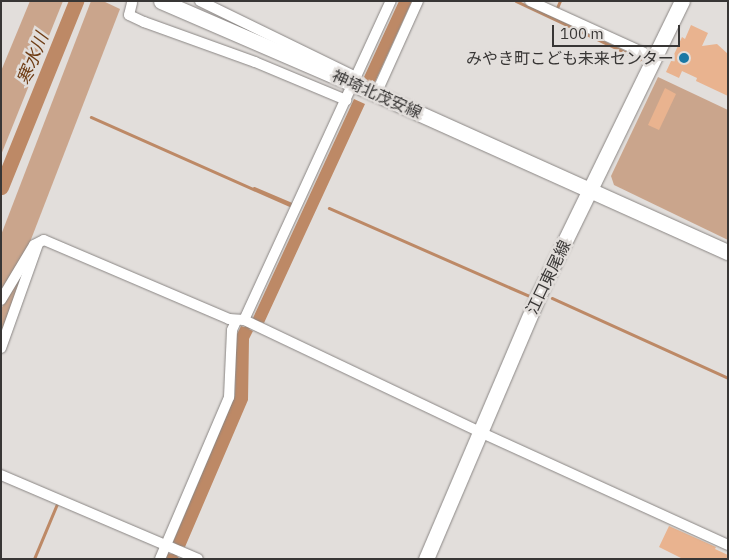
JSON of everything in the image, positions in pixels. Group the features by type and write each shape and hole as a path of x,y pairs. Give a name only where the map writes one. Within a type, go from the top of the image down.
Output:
{"main road":[{"name":"神埼北茂安線","path":"161,1 355,81 376,94 728,252"},
{"name":"江口東尾線","path":"426,559 539,294 682,1"}],"street":[{"path":"200,1 355,81"},
{"path":"182,553 229,397 232,330 247,322 391,1"},
{"path":"376,94 418,1"},
{"path":"530,1 655,58"},
{"path":"132,3 129,15 144,22 256,62 346,100"},
{"path":"1,348 39,240"},
{"path":"1,300 34,245 39,240 44,240 247,322 480,432 728,545"},
{"path":"1,475 182,553"},
{"path":"160,559 182,553"}],"shaded area":[{"path":"30,1 63,1 1,155 1,71"},
{"path":"91,1 103,1 120,9 25,255 1,293 1,235"},
{"path":"399,1 412,1 375,82 372,80 370,83 364,77"},
{"path":"658,77 728,110 728,240 614,185 611,176"},
{"path":"354,99 365,104 264,323 261,322 249,329 253,331 249,339 248,400 185,547 181,546 177,556 180,559 166,559 168,553 172,554 176,544 173,542 235,396 236,336 241,326 244,327 256,321 253,318"},
{"path":"25,268 1,333 1,309"}],"building":[{"path":"691,25 708,33 702,46 717,44 728,54 728,96 696,81 697,78 682,71 679,78 666,72 682,37 685,39"},
{"path":"665,88 676,94 659,130 648,125"},
{"path":"669,526 716,547 715,549 728,555 728,559 683,559 659,547"}],"waterway":[{"name":"寒水川","path":"1,187 76,1"},
{"path":"516,1 640,59"},
{"path":"557,8 560,1"},
{"path":"91,117 290,205"},
{"path":"254,188 292,204"},
{"path":"329,208 529,296"},
{"path":"552,298 728,378"},
{"path":"34,559 57,504"}],"place":[{"name":"みやき町こども未来センター","path":"684,58"}]}
